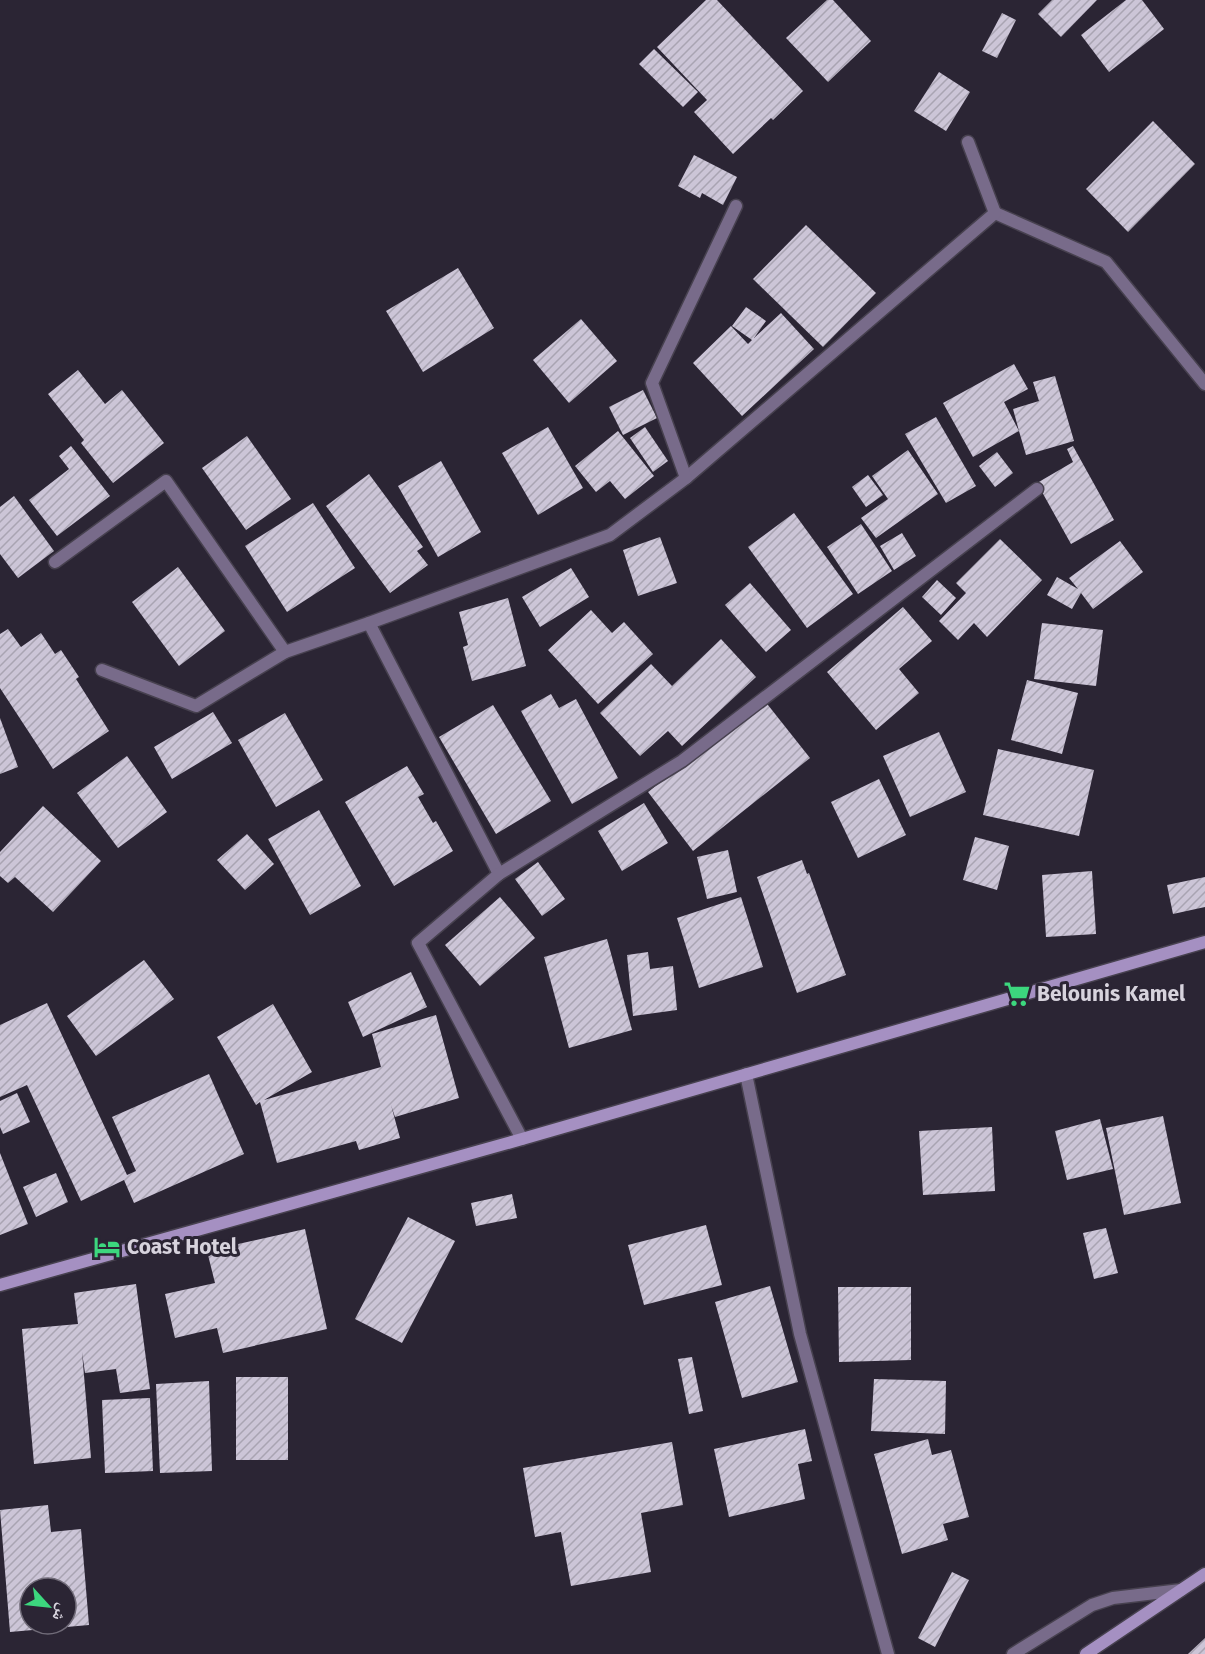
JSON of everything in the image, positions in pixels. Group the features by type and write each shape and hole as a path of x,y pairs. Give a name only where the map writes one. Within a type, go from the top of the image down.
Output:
{"main road":[{"path":"0,1285 1205,942"},
{"path":"1086,1654 1205,1574"}],"street":[{"path":"968,142 995,213 1106,262 1205,384"},
{"path":"686,478 652,383 736,206"},
{"path":"102,670 196,706 285,652 610,535 686,478 995,213"},
{"path":"55,562 166,481 285,652"},
{"path":"522,1138 418,943 499,874 682,761 1037,489"},
{"path":"369,623 499,874"},
{"path":"746,1074 800,1334 888,1654"},
{"path":"1013,1654 1092,1605 1113,1598 1181,1590"}],"building":[{"path":"706,0 717,0 803,91 733,154 694,112 707,100 657,47"},
{"path":"827,0 833,0 871,41 828,82 786,38"},
{"path":"1052,0 1097,0 1061,37 1038,14"},
{"path":"1126,0 1142,0 1164,29 1109,72 1081,35"},
{"path":"1002,13 1016,20 997,58 982,51"},
{"path":"654,49 698,92 683,107 639,64"},
{"path":"939,72 970,92 946,131 914,111"},
{"path":"1153,121 1195,164 1128,232 1086,189"},
{"path":"694,155 737,177 723,205 702,193 700,198 678,186"},
{"path":"806,225 876,293 823,347 753,279"},
{"path":"458,268 494,328 423,372 386,311"},
{"path":"746,307 766,321 754,338 781,313 814,349 742,416 693,363 731,326 748,344 752,340 732,326"},
{"path":"581,319 617,361 569,403 533,360"},
{"path":"1014,364 1028,389 1004,402 1019,431 973,457 943,403"},
{"path":"78,370 105,404 122,390 164,443 113,483 81,443 84,440 48,394"},
{"path":"1055,376 1074,441 1026,455 1013,409 1039,401 1033,382"},
{"path":"643,390 657,418 623,435 609,407"},
{"path":"936,417 976,486 946,503 905,434"},
{"path":"548,427 583,488 538,515 502,453"},
{"path":"645,427 668,461 653,472 630,438"},
{"path":"618,431 654,476 625,499 610,481 596,492 575,466"},
{"path":"247,436 291,499 246,530 202,468"},
{"path":"71,446 110,496 57,536 29,500 69,469 59,456"},
{"path":"1073,446 1114,520 1071,544 1037,483 1073,462 1067,449"},
{"path":"908,450 938,494 876,538 861,518 888,499 872,476"},
{"path":"997,452 1013,473 995,487 979,466"},
{"path":"441,461 481,532 438,557 398,486"},
{"path":"369,474 423,547 417,551 428,565 390,593 326,506"},
{"path":"868,475 883,495 866,507 852,487"},
{"path":"14,496 54,551 18,578 0,554 0,507"},
{"path":"313,503 355,568 287,612 245,546"},
{"path":"794,513 853,594 807,628 748,547"},
{"path":"861,524 892,571 858,594 827,547"},
{"path":"902,533 916,556 894,570 880,546"},
{"path":"660,537 677,583 638,596 623,550"},
{"path":"1000,539 1042,580 987,637 974,623 958,640 939,621 966,593 956,583"},
{"path":"1120,541 1143,572 1093,609 1081,593 1072,609 1047,595 1057,577 1078,589 1069,578"},
{"path":"178,567 225,631 179,666 132,602"},
{"path":"571,568 589,597 540,627 522,597"},
{"path":"937,580 956,598 941,615 922,597"},
{"path":"750,583 791,630 766,652 725,605"},
{"path":"508,598 526,666 472,681 463,647 468,645 459,612"},
{"path":"903,607 932,641 899,669 919,693 876,730 827,672"},
{"path":"591,610 612,633 624,622 653,654 598,704 548,650"},
{"path":"1042,623 1103,630 1096,686 1034,679"},
{"path":"8,629 21,647 41,633 55,654 61,650 79,677 76,679 109,731 53,769 0,688 0,634"},
{"path":"721,639 756,677 682,746 668,731 640,756 600,713 651,664 672,686"},
{"path":"1027,680 1078,693 1062,754 1011,740"},
{"path":"551,694 559,708 576,699 618,778 572,804 521,711"},
{"path":"764,700 810,758 693,851 648,792"},
{"path":"493,705 551,801 496,834 439,737"},
{"path":"213,712 232,743 172,779 154,747"},
{"path":"285,713 323,780 276,807 238,740"},
{"path":"0,718 18,767 0,774"},
{"path":"939,732 966,792 910,817 883,756"},
{"path":"998,749 1094,770 1079,836 983,815"},
{"path":"127,756 167,812 118,848 77,793"},
{"path":"407,766 424,794 418,797 433,823 436,821 453,851 394,886 345,802"},
{"path":"879,779 906,835 858,858 831,802"},
{"path":"644,803 668,843 622,871 598,831"},
{"path":"43,806 101,861 53,912 15,877 8,883 0,876 0,852"},
{"path":"319,810 361,886 310,915 268,839"},
{"path":"247,834 274,864 245,890 217,860"},
{"path":"975,837 1009,846 997,890 963,880"},
{"path":"728,850 737,892 707,899 697,857"},
{"path":"802,860 807,874 809,873 846,975 797,993 757,877"},
{"path":"538,862 565,899 542,916 515,879"},
{"path":"1092,871 1096,934 1046,937 1042,875"},
{"path":"1205,877 1205,907 1173,914 1167,885"},
{"path":"500,897 535,938 480,986 445,945"},
{"path":"741,897 763,967 699,988 677,918"},
{"path":"607,939 632,1030 569,1048 544,957"},
{"path":"648,952 650,969 673,966 677,1010 633,1016 627,955"},
{"path":"144,960 174,999 96,1056 67,1016"},
{"path":"411,972 427,1007 363,1037 348,1002"},
{"path":"47,1003 127,1175 136,1171 112,1117 209,1074 244,1154 134,1203 124,1180 81,1201 27,1085 0,1097 0,1025"},
{"path":"273,1004 312,1072 264,1100 381,1067 372,1034 436,1015 459,1098 395,1117 391,1105 400,1138 359,1150 356,1141 277,1163 260,1102 256,1105 217,1037"},
{"path":"17,1093 30,1122 3,1134 0,1127 0,1101"},
{"path":"1163,1116 1181,1203 1124,1215 1106,1128"},
{"path":"1100,1119 1113,1169 1067,1180 1055,1131"},
{"path":"992,1127 995,1191 923,1195 919,1131"},
{"path":"0,1153 28,1224 0,1235"},
{"path":"56,1173 68,1202 36,1217 23,1187"},
{"path":"512,1194 517,1218 476,1226 471,1203"},
{"path":"408,1217 455,1241 402,1343 355,1319"},
{"path":"706,1225 722,1285 644,1305 628,1245"},
{"path":"1106,1228 1118,1273 1094,1279 1083,1233"},
{"path":"305,1229 327,1329 223,1353 217,1328 175,1338 165,1294 215,1283 207,1251"},
{"path":"136,1284 150,1389 120,1393 116,1369 85,1373 82,1352 91,1458 34,1464 22,1329 78,1324 74,1293"},
{"path":"770,1286 798,1382 742,1398 715,1302"},
{"path":"838,1287 911,1287 911,1360 839,1362"},
{"path":"692,1357 703,1411 689,1414 678,1359"},
{"path":"236,1377 288,1377 288,1460 236,1460"},
{"path":"874,1379 946,1381 945,1434 871,1431"},
{"path":"209,1381 212,1471 160,1473 156,1384"},
{"path":"150,1398 153,1471 105,1473 102,1400"},
{"path":"805,1429 812,1461 798,1464 805,1499 729,1517 714,1449"},
{"path":"928,1439 932,1455 951,1450 969,1517 943,1524 948,1540 902,1554 874,1454"},
{"path":"672,1442 683,1505 641,1513 651,1572 571,1586 561,1532 535,1537 523,1468"},
{"path":"48,1505 51,1532 81,1529 89,1625 78,1626 78,1576 18,1576 18,1631 10,1632 0,1510"},
{"path":"952,1572 969,1580 935,1647 918,1638"},
{"path":"1205,1638 1205,1654 1188,1654"}],"place":[{"name":"Belounis Kamel","path":"1017,994"},
{"name":"Coast Hotel","path":"107,1247"}]}
